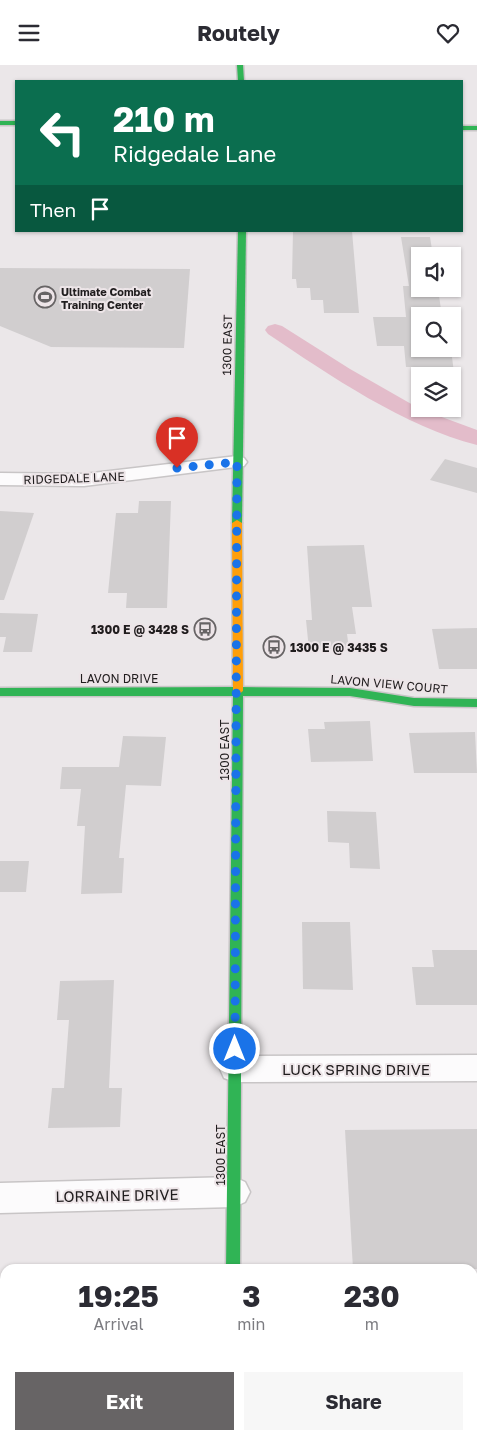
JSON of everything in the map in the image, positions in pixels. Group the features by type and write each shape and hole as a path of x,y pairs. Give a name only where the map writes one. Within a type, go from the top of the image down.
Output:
{"main road":[{"path":"240,65 241,80"},
{"path":"0,123 15,123"},
{"path":"463,128 477,128"},
{"path":"0,135 15,134"},
{"name":"1300 EAST","path":"233,1264 238,690 237,462 242,232"},
{"name":"LAVON DRIVE","path":"0,692 238,690"},
{"name":"LAVON VIEW COURT","path":"238,690 350,691 414,702 477,703"}],"street":[{"name":"RIDGEDALE LANE","path":"0,479 84,480 237,462"},
{"name":"LUCK SPRING DRIVE","path":"235,1069 477,1068"},
{"name":"LORRAINE DRIVE","path":"0,1198 234,1192"}],"building":[{"path":"293,232 352,232 359,313 324,313 323,300 311,300 310,288 297,288 296,279 292,279"},
{"path":"401,237 430,237 432,247 411,247 411,297 439,297 441,307 411,307 411,357 452,357 453,367 406,367 404,346 377,346 373,317 406,317 403,286 409,286"},
{"path":"0,268 190,269 184,348 51,347 0,326"},
{"path":"445,459 477,468 477,493 430,480"},
{"path":"139,501 171,501 167,608 126,608 127,593 108,593 116,513 138,513"},
{"path":"0,511 34,513 4,600 0,600"},
{"path":"364,545 372,607 352,607 356,634 347,634 349,649 309,650 306,620 312,620 307,546"},
{"path":"0,613 38,614 32,652 3,652 6,637 0,637"},
{"path":"477,628 477,669 439,669 432,629"},
{"path":"370,721 373,761 311,762 308,729 325,729 324,722"},
{"path":"475,732 477,773 414,773 409,733"},
{"path":"123,736 166,737 161,786 126,785 119,858 124,858 122,893 81,894 85,826 77,826 81,789 60,789 62,767 119,767"},
{"path":"327,811 376,812 380,869 350,868 349,843 328,842"},
{"path":"0,861 29,861 26,892 0,892"},
{"path":"302,922 350,922 353,990 303,989"},
{"path":"432,950 477,950 477,1005 416,1005 412,967 434,967"},
{"path":"114,980 109,1088 122,1088 120,1127 48,1128 52,1088 64,1088 69,1020 57,1020 60,981"},
{"path":"477,1129 477,1264 353,1264 345,1130"}],"waterway":[{"path":"275,330 342,374 412,412 477,438"}],"traffic: fast":[{"path":"240,65 241,80"},
{"path":"0,123 15,123"},
{"path":"463,128 477,128"},
{"path":"237,523 242,232"},
{"path":"233,1264 238,691"},
{"path":"0,692 350,692 414,702 477,703"}],"traffic: slow":[{"path":"237,523 238,691"}],"place":[{"name":"Ultimate Combat Training Center","path":"45,297"},
{"name":"1300 E @ 3428 S","path":"205,629"},
{"name":"1300 E @ 3435 S","path":"274,647"}],"route":[{"path":"177,468 237,462 238,690 235,1049"}]}
